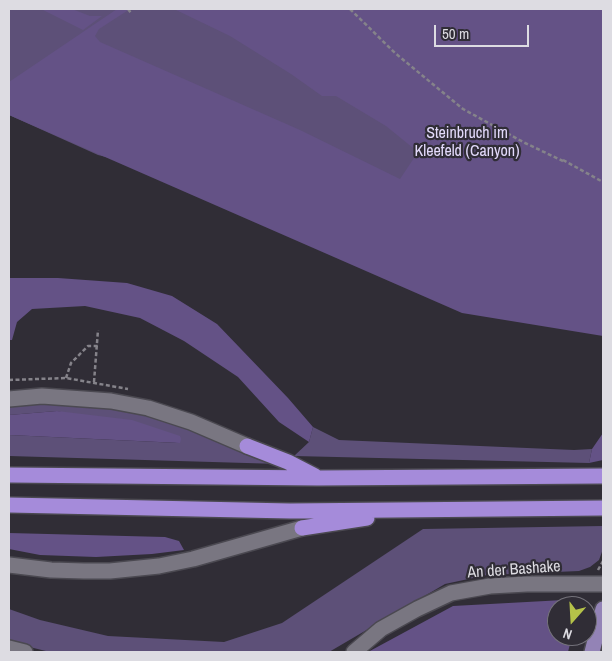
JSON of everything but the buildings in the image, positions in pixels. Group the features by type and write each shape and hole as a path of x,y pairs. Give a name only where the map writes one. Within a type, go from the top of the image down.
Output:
{"highway":[{"path":"247,446 288,462 318,478"},
{"path":"9,475 318,478 603,476"},
{"path":"9,505 271,510 598,508"},
{"path":"302,528 406,510"}],"main road":[{"path":"592,652 603,608"}],"street":[{"path":"9,399 42,396 111,402 148,408 192,422 247,446"},
{"path":"9,565 51,570 84,571 159,566 193,559 302,528"},
{"name":"An der Bashake","path":"354,652 381,629 451,593 490,586 603,584"},
{"path":"9,648 25,652"}],"path":[{"path":"128,9 131,13"},
{"path":"350,9 395,53 463,109 603,182"},
{"path":"94,382 98,330"},
{"path":"66,378 71,362 88,346 98,346"}],"green space":[{"name":"Steinbruch im Kleefeld (Canyon)","path":"9,9 603,9 603,284 98,155 9,115"},
{"path":"41,9 72,9 90,16 102,16 83,30"},
{"name":"Steinbruch im Kleefeld (Canyon)","path":"117,9 130,9 99,29 95,36 100,42 300,130 400,179 418,152 386,126 336,96 322,96 230,36 174,9 603,9 603,336 462,313 9,115 9,82"},
{"path":"9,278 58,278 127,283 172,296 217,324 288,398 313,427 309,442 279,422 238,377 184,341 140,318 85,306 32,309 17,322 12,340 9,340"},
{"path":"46,401 89,403 154,415 280,464 9,456 9,435 179,443 57,411 9,415 9,404"},
{"path":"57,411 132,420 180,436 181,439 180,443 9,435 9,415"},
{"path":"313,427 339,440 574,450 592,449 589,463 294,456 309,442"},
{"path":"603,433 603,460 589,463 592,449"},
{"path":"603,526 603,549 599,560 590,567 579,571 487,575 445,584 329,652 50,652 9,642 9,609 40,620 108,636 224,642 282,623 423,529"},
{"path":"9,533 165,537 179,541 184,550 96,557 40,555 9,549"},
{"path":"547,601 547,646 570,646 568,652 368,652 453,606"}]}
